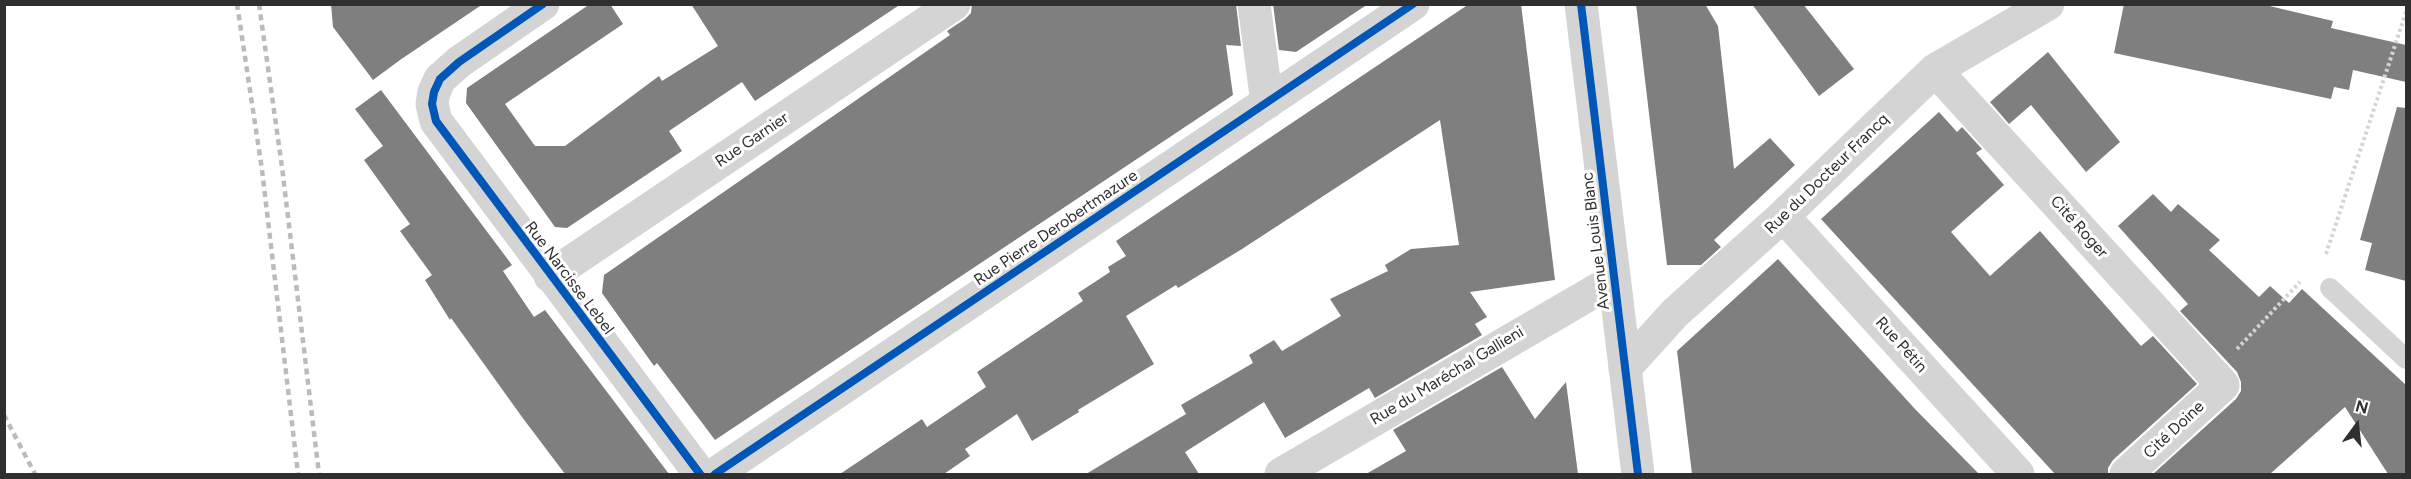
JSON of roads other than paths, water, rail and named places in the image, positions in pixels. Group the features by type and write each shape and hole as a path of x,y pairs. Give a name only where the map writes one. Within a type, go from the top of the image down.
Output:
{"street":[{"name":"Rue Narcisse Lebel","path":"543,4 459,62 440,78 432,104 436,121 700,474"},
{"name":"Rue Garnier","path":"550,276 954,4"},
{"path":"1254,4 1267,103"},
{"name":"Rue Pierre Derobertmazure","path":"715,474 1413,4"},
{"name":"Avenue Louis Blanc","path":"1581,4 1638,474"},
{"name":"Rue du Docteur Francq","path":"1625,368 1675,313 1783,216 1935,70 2048,4"},
{"name":"Cité Roger","path":"1935,70 2223,385"},
{"name":"Rue Pétin","path":"1783,216 2018,474"},
{"name":"Rue du Maréchal Gallieni","path":"1281,474 1614,280"},
{"name":"Cité Doine","path":"2126,474 2223,385"}],"lane":[{"path":"2330,288 2406,359"}],"railway":[{"path":"237,4 262,170 298,474"},
{"path":"259,4 282,167 319,474"},
{"path":"4,415 35,474"}]}
